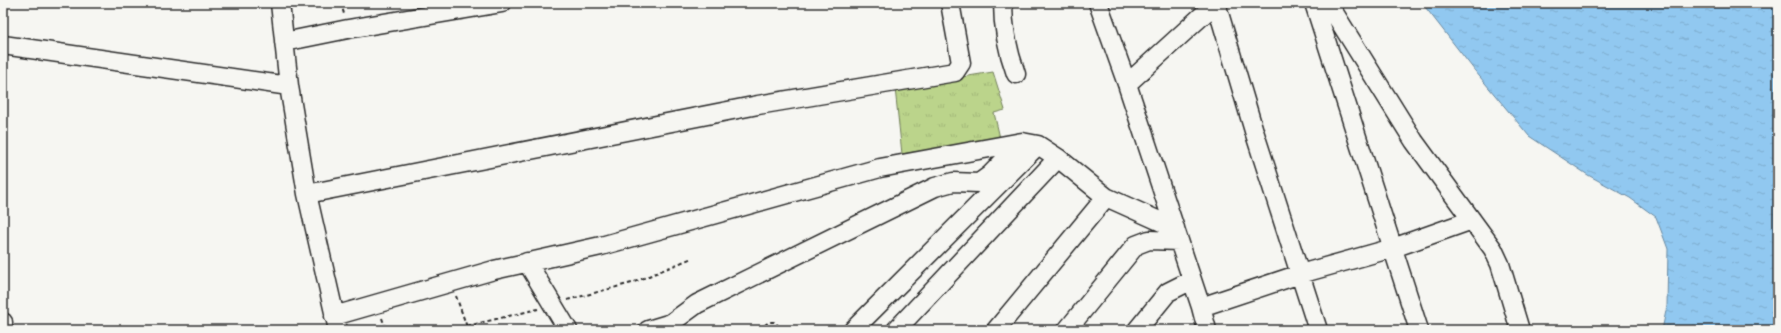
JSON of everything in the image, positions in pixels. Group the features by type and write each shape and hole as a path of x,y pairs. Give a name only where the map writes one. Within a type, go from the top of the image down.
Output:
{"street":[{"path":"280,3 289,86 307,194 336,323 451,282 527,262 602,246 880,168 1030,144 1058,158 1106,197 1177,235"},
{"path":"284,42 348,29 502,3"},
{"path":"307,194 758,105 955,72 961,63 950,3"},
{"path":"1003,3 1004,24 1009,52 1016,74"},
{"path":"1098,3 1128,84 1194,285 1207,330"},
{"path":"1128,84 1216,3 1318,330"},
{"path":"1314,3 1419,330"},
{"path":"1328,3 1414,141 1493,249 1500,264 1520,330"},
{"path":"3,45 289,86"},
{"path":"648,330 671,323 697,304 935,187 953,182 979,183 1030,144"},
{"path":"853,330 1030,144"},
{"path":"896,330 1058,158"},
{"path":"996,330 1106,197"},
{"path":"1201,307 1300,274 1393,248 1472,220"},
{"path":"1067,330 1136,244 1177,235"},
{"path":"527,262 568,330"},
{"path":"1150,330 1175,298 1194,285"},
{"path":"1137,330 1168,292 1194,285"},
{"path":"3,322 3,330"}],"path":[{"path":"467,326 553,305 632,283 692,258"},
{"path":"451,282 468,330"},
{"path":"759,330 769,322 774,322 783,330"}],"green space":[{"path":"993,72 1005,110 994,113 1000,138 902,154 895,88"}],"water":[{"path":"1422,3 1778,3 1778,330 1662,330 1667,306 1668,249 1656,217 1630,198 1588,175 1529,136 1475,71"}]}
